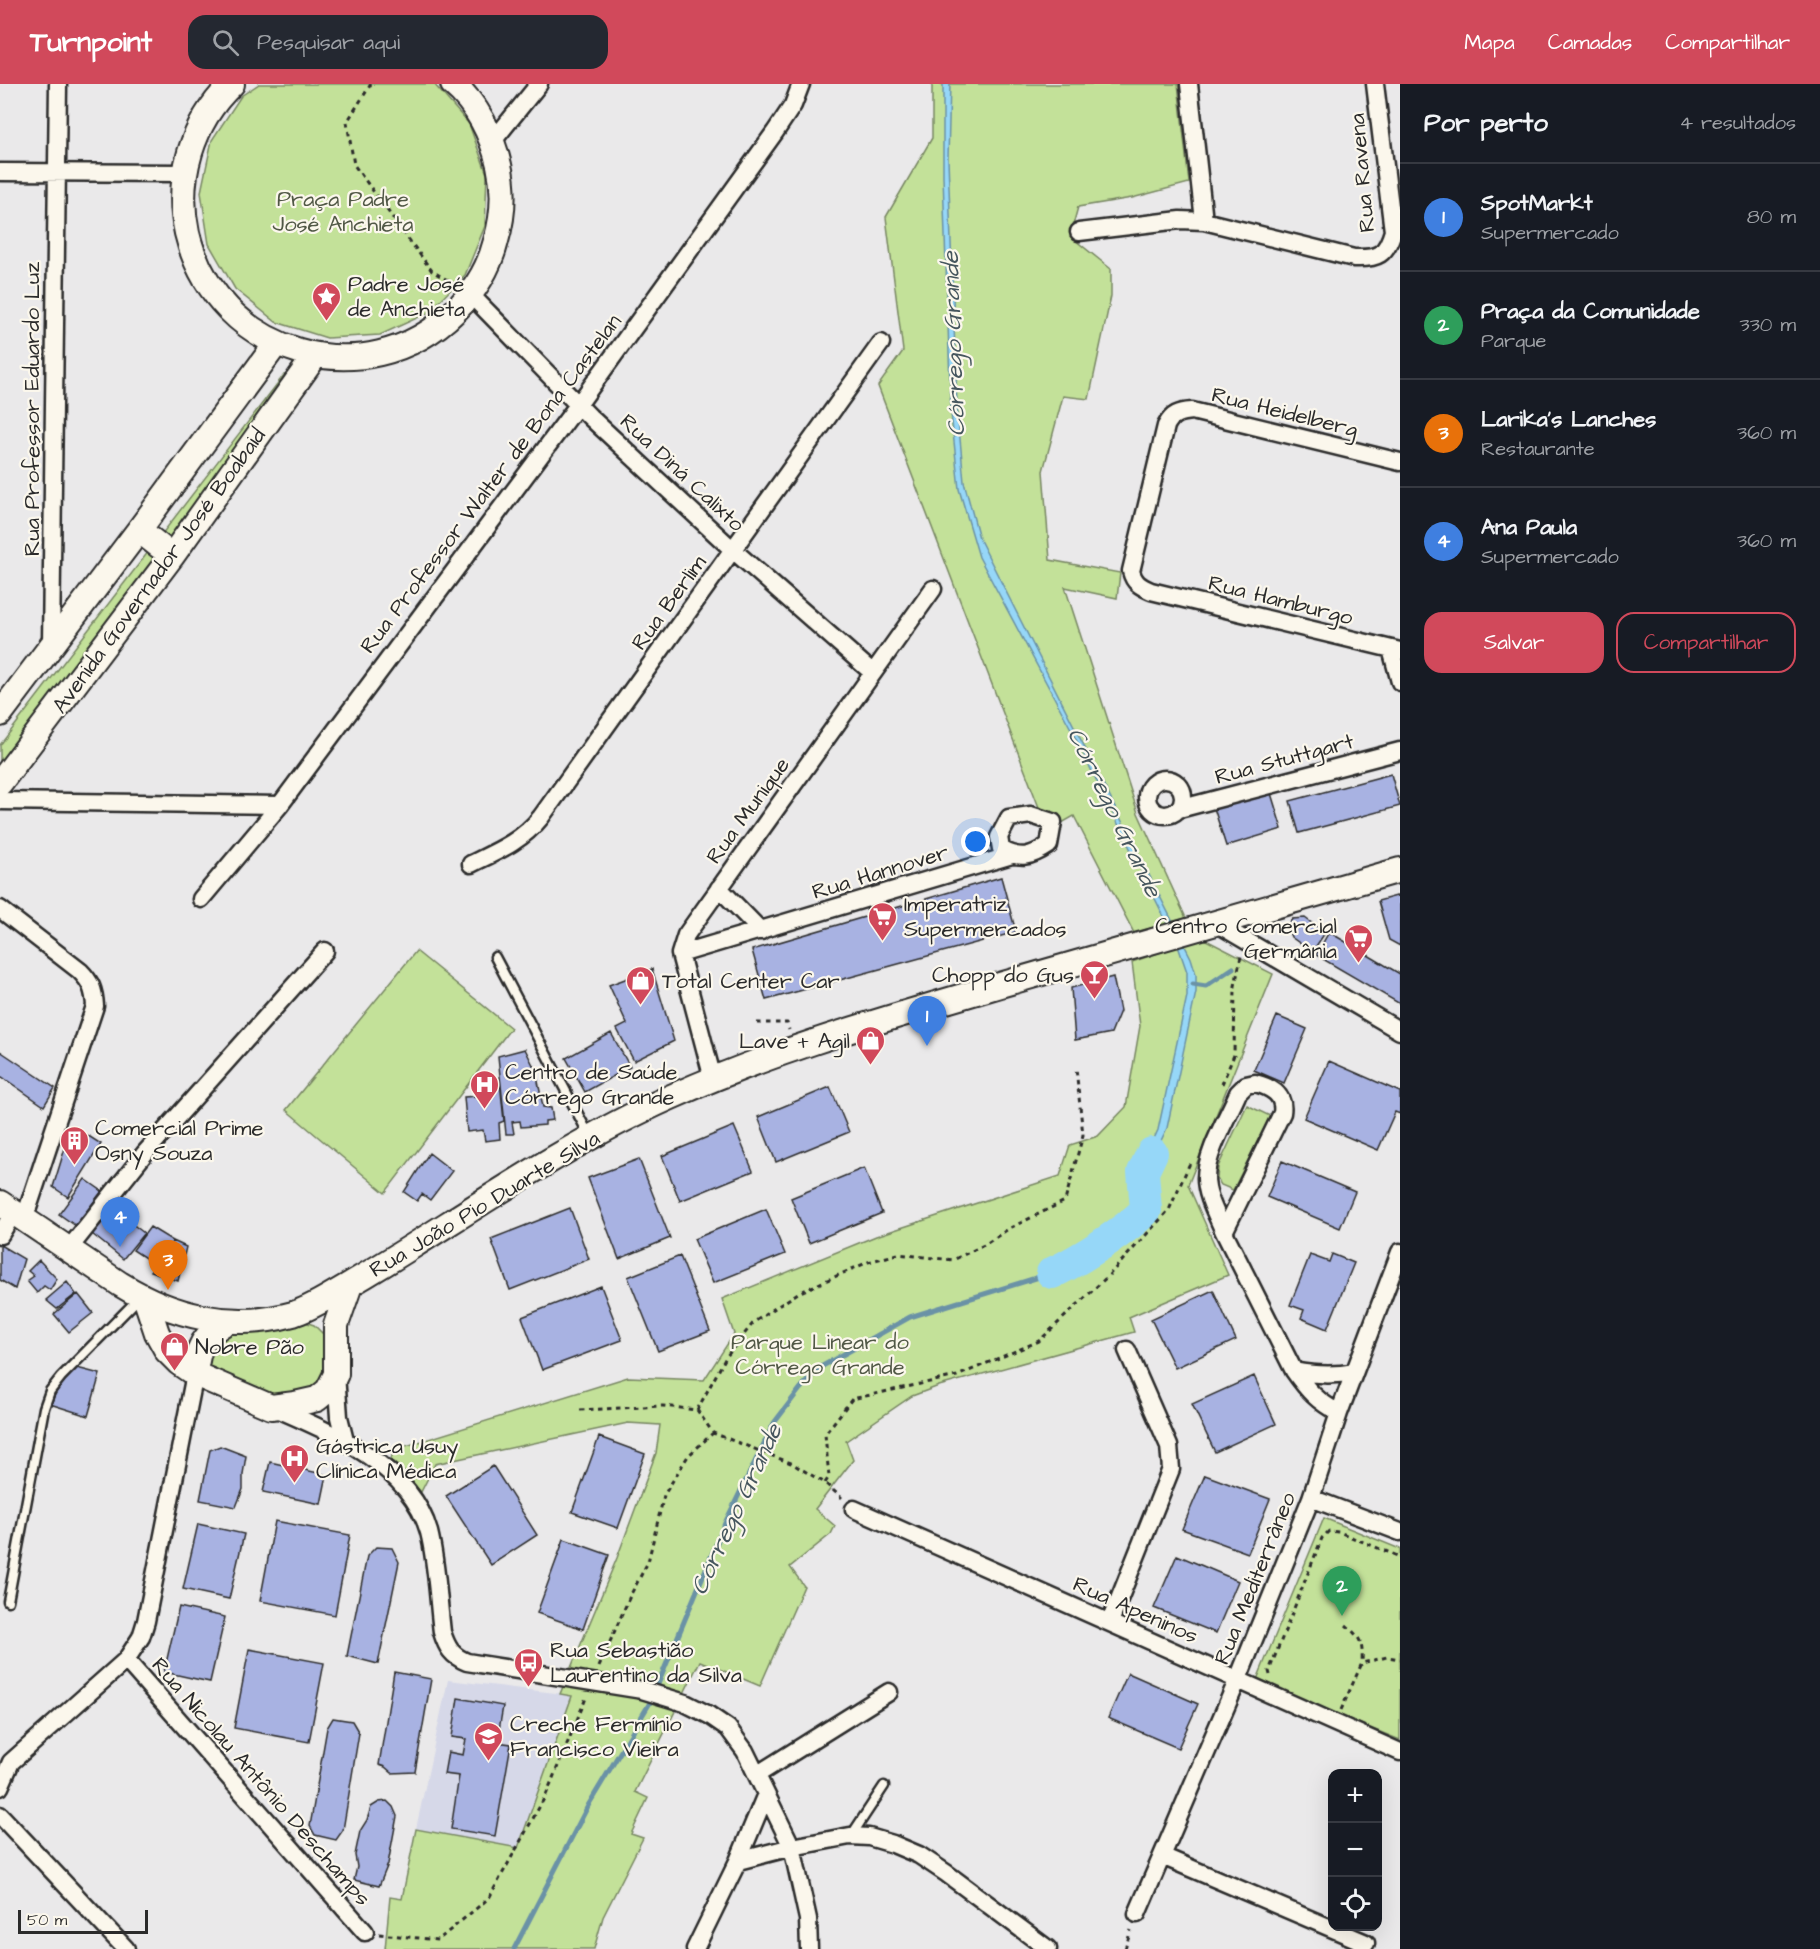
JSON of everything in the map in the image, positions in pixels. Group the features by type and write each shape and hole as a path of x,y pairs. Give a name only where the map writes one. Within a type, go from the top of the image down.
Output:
{"main road":[{"path":"232,84 218,97 196,133 184,173 183,215 192,255 212,291 226,307 241,322 276,344 315,356 359,357 401,347 440,326 471,295 491,260 502,221 503,180 493,141 466,95 453,84"},
{"name":"Avenida Governador José Boabaid","path":"0,714 276,344"},
{"name":"Avenida Governador José Boabaid","path":"0,783 172,556 315,356"},
{"path":"139,530 172,556"},
{"name":"Rua João Pio Duarte Silva","path":"13,1212 143,1298 168,1309 228,1321 265,1320 297,1312 350,1285 590,1138 672,1096 713,1079 796,1048 891,1018 1400,870"},
{"path":"143,1298 167,1351 179,1363 195,1374 271,1407 317,1400 327,1390 336,1374 336,1325 350,1285"},
{"path":"297,1312 314,1317 326,1326 335,1341"},
{"path":"195,1374 202,1344 211,1331 228,1321"}],"street":[{"name":"Rua Professor Eduardo Luz","path":"51,645 55,174 58,84"},
{"path":"493,141 539,84"},
{"name":"Rua Professor Walter de Bona Castelan","path":"201,899 279,805 578,405 775,132 793,105 801,84"},
{"path":"1079,232 1180,220 1204,221 1189,84"},
{"name":"Rua Ravena","path":"1204,221 1354,258 1368,259 1380,255 1389,246 1393,231 1375,84"},
{"path":"0,172 184,173"},
{"name":"Rua Diná Calixto","path":"471,295 578,405 733,550 873,673"},
{"name":"Rua Berlim","path":"471,864 512,845 530,831 881,343"},
{"name":"Rua Heidelberg","path":"1151,591 1139,586 1133,580 1131,571 1166,426 1170,418 1180,412 1192,411 1400,462"},
{"name":"Rua Munique","path":"680,954 686,935 933,589"},
{"name":"Rua Hamburgo","path":"1151,591 1396,650"},
{"path":"1396,650 1400,682"},
{"name":"Rua Stuttgart","path":"1179,810 1400,751"},
{"path":"0,801 279,805"},
{"name":"Rua Hannover","path":"680,954 1012,855"},
{"path":"719,888 761,931"},
{"path":"0,909 80,971 89,981 94,992 94,1006 13,1212 0,1235"},
{"path":"1216,923 1400,1032"},
{"path":"68,1250 145,1153 325,951"},
{"path":"680,954 713,1079"},
{"path":"1224,1232 1282,1113 1281,1097 1266,1086 1255,1083 1246,1085 1238,1093 1208,1161 1206,1179 1208,1189 1224,1232 1294,1371 1314,1396 1339,1413"},
{"name":"Rua Mediterrâneo","path":"1137,1914 1238,1678 1311,1498 1354,1372 1393,1290 1400,1252"},
{"path":"1110,1622 1171,1469 1169,1446 1126,1350"},
{"path":"1294,1371 1324,1376 1354,1372"},
{"path":"0,1787 12,1762 126,1660 141,1637 146,1622 195,1374"},
{"path":"336,1374 339,1417 345,1441"},
{"path":"271,1407 332,1433 366,1454 396,1478 415,1501 428,1531 442,1632 447,1646 455,1657 467,1662 642,1690 685,1703 728,1728 746,1751 792,1847 808,1919 809,1949"},
{"path":"1311,1498 1400,1532"},
{"name":"Rua Apeninos","path":"854,1509 1400,1752"},
{"name":"Rua Nicolau Antônio Deschamps","path":"126,1660 365,1932"},
{"path":"758,1774 889,1692"},
{"path":"695,1949 738,1861 766,1794"},
{"path":"0,1815 126,1949"},
{"path":"738,1861 792,1847 850,1836 877,1840 919,1855 1048,1949"},
{"path":"1162,1856 1366,1943"}],"lane":[{"path":"495,957 590,1138"},
{"path":"8,1601 44,1408 50,1391 143,1298"},
{"path":"850,1836 884,1786"}],"path":[{"path":"371,84 347,122 354,165 432,271 471,295"},
{"path":"1221,1086 1234,1055 1235,986 1244,939"},
{"path":"757,1023 787,1023 796,1048"},
{"path":"697,1410 726,1357 754,1322 798,1293 868,1262 898,1254 953,1260 1065,1201 1083,1135 1076,1068"},
{"path":"825,1483 829,1477 825,1434 852,1399 957,1376 1039,1341 1109,1275 1168,1210 1192,1159"},
{"path":"580,1410 663,1406 697,1410 713,1433 791,1463 825,1483 854,1509"},
{"path":"365,1932 438,1940 489,1898 546,1795 592,1681 630,1596 648,1562 664,1495 688,1456 713,1433"},
{"path":"1269,1671 1322,1538 1329,1531 1339,1532 1400,1557"},
{"path":"1340,1711 1362,1663 1362,1648 1358,1635 1346,1625"},
{"path":"1362,1663 1388,1657 1400,1659"},
{"path":"1125,1949 1137,1914"}],"shaded area":[{"name":"Creche Fermínio Francisco Vieira","path":"448,1680 572,1695 518,1848 416,1829"}],"green space":[{"name":"Praça Padre José Anchieta","path":"259,84 434,84 469,124 487,174 485,226 465,275 428,313 380,335 327,338 276,322 235,289 209,244 201,192 212,140 241,96"},
{"path":"932,84 1178,84 1189,183 1132,198 1078,207 1070,236 1111,269 1111,296 1089,399 1063,396 1043,471 1050,560 1120,573 1117,598 1065,587 1138,813 1186,918 1134,933 1074,816 1048,831 878,386 903,351 886,217 932,138"},
{"path":"284,375 293,379 0,763 0,745"},
{"name":"Parque Linear do Córrego Grande","path":"1202,938 1273,974 1188,1185 1228,1275 1129,1317 1134,1332 939,1386 912,1396 846,1441 853,1460 815,1509 835,1526 831,1534 790,1567 804,1586 760,1686 700,1661 635,1792 648,1798 631,1834 643,1838 603,1917 594,1949 385,1949 390,1897 402,1899 416,1829 518,1848 572,1696 560,1694 617,1558 656,1453 660,1425 628,1423 435,1464 421,1492 391,1460 393,1450 628,1377 704,1380 734,1334 722,1299 876,1236 1060,1176 1070,1145 1098,1136 1126,1107 1140,1026 1132,962"},
{"path":"416,951 511,1028 385,1193 286,1110"},
{"path":"1247,1105 1270,1116 1233,1190 1221,1185 1217,1179 1218,1167"},
{"path":"296,1319 314,1325 331,1342 329,1372 315,1393 273,1401 200,1371 206,1349 229,1325"},
{"path":"1324,1518 1400,1549 1400,1740 1256,1682"}],"water":[{"path":"943,84 950,84 948,159 957,406 964,482 979,538 1191,958 1196,974 1196,992 1167,1128 1146,1172 1142,1210 1126,1232 1053,1278 1052,1273 1127,1225 1138,1209 1139,1171 1158,1130 1187,996 1187,972 1177,943 1070,727 979,557 959,489 951,413 943,176"}],"building":[{"path":"1391,774 1400,806 1299,833 1290,801"},
{"path":"1270,790 1282,829 1226,846 1214,808"},
{"name":"Imperatriz Supermercados","path":"1001,877 1016,932 766,1000 752,950"},
{"path":"1400,895 1400,946 1389,940 1378,901"},
{"path":"1305,918 1325,933 1312,952 1291,937 1287,927 1292,919"},
{"name":"Centro Comercial Germânia","path":"1329,932 1400,974 1400,1004 1316,955"},
{"name":"Total Center Car","path":"652,969 674,1041 634,1061 617,1029 627,1024 609,985"},
{"name":"Chopp do Gus","path":"1113,977 1120,1011 1111,1033 1075,1040 1071,988"},
{"path":"1277,1016 1307,1029 1284,1083 1254,1070"},
{"path":"611,1033 630,1067 585,1092 566,1058"},
{"path":"525,1049 536,1071 543,1107 551,1108 553,1120 545,1121 545,1125 521,1127 520,1121 512,1122 514,1134 506,1134 498,1056"},
{"path":"0,1051 55,1088 44,1106 2,1077 0,1079"},
{"path":"1329,1061 1400,1092 1400,1114 1395,1112 1378,1150 1304,1118"},
{"name":"Centro de Saúde Córrego Grande","path":"500,1082 504,1121 499,1123 500,1139 485,1141 483,1130 467,1132 464,1097 478,1096 478,1083"},
{"path":"830,1087 849,1132 776,1162 758,1117"},
{"path":"734,1126 753,1171 680,1201 662,1156"},
{"name":"Comercial Prime Osny Souza","path":"70,1132 87,1135 101,1144 68,1197 53,1187"},
{"path":"429,1153 452,1171 430,1200 422,1194 417,1201 404,1192"},
{"path":"639,1159 670,1238 619,1259 588,1178"},
{"path":"1282,1161 1355,1192 1340,1228 1267,1197"},
{"path":"864,1168 882,1213 809,1243 791,1198"},
{"path":"85,1179 102,1191 76,1226 59,1214"},
{"path":"570,1208 589,1259 510,1290 491,1239"},
{"path":"113,1209 144,1233 123,1259 92,1234"},
{"path":"766,1209 785,1254 713,1283 694,1239"},
{"path":"150,1227 173,1241 156,1265 133,1250"},
{"path":"173,1241 186,1247 178,1281 151,1271"},
{"path":"0,1245 24,1259 15,1289 0,1280"},
{"path":"1332,1254 1354,1263 1327,1329 1301,1318 1304,1310 1290,1305 1310,1255 1329,1262"},
{"path":"680,1256 710,1331 658,1351 628,1277"},
{"path":"39,1260 57,1279 50,1290 44,1286 37,1293 27,1281 34,1276 28,1271"},
{"path":"67,1282 76,1294 57,1309 46,1300"},
{"path":"601,1286 622,1340 542,1370 522,1317"},
{"path":"1213,1290 1236,1340 1175,1368 1151,1319"},
{"path":"78,1294 93,1313 69,1332 54,1314"},
{"path":"77,1368 100,1374 88,1416 50,1404 60,1386"},
{"path":"1254,1376 1276,1424 1215,1452 1192,1404"},
{"path":"599,1437 645,1454 618,1528 572,1512"},
{"path":"220,1446 246,1456 243,1489 236,1507 200,1500 210,1450"},
{"name":"Gástrica Usuy Clínica Médica","path":"270,1462 327,1475 321,1504 263,1492"},
{"path":"493,1466 537,1535 491,1565 446,1496"},
{"path":"1205,1475 1270,1499 1248,1553 1182,1529"},
{"path":"275,1521 350,1535 335,1615 260,1601"},
{"path":"198,1524 244,1534 229,1599 183,1589"},
{"path":"564,1539 609,1555 583,1629 537,1613"},
{"path":"376,1547 392,1548 399,1562 378,1664 347,1656 367,1556"},
{"path":"1177,1555 1238,1581 1216,1633 1154,1608"},
{"path":"179,1607 225,1617 210,1682 164,1672"},
{"path":"249,1649 324,1663 309,1742 234,1728"},
{"path":"394,1672 431,1679 415,1772 392,1773 379,1765"},
{"path":"1128,1673 1198,1704 1178,1748 1108,1718"},
{"path":"458,1698 503,1706 497,1742 511,1744 495,1836 451,1829 459,1776 444,1774 448,1752 463,1755 466,1739 452,1737"},
{"path":"333,1718 352,1721 359,1733 343,1830 336,1840 315,1835 310,1826 327,1728"},
{"path":"387,1801 397,1816 388,1864 379,1886 354,1880 357,1867 355,1855 360,1831 371,1807 379,1802"}],"waterway":[{"path":"1193,984 1206,986 1233,968"},
{"name":"Córrego Grande","path":"1052,1273 1102,1244 1146,1210 1143,1172 1152,1153"},
{"name":"Córrego Grande","path":"514,1949 589,1804 651,1701 725,1523 774,1423 800,1389 819,1368 910,1317 1052,1273"}],"place":[{"name":"Padre José de Anchieta","path":"327,322"},
{"name":"Imperatriz Supermercados","path":"883,942"},
{"name":"Centro Comercial Germânia","path":"1358,964"},
{"name":"Chopp do Gus","path":"1095,1000"},
{"name":"Total Center Car","path":"641,1006"},
{"name":"SpotMarkt","path":"927,1046"},
{"name":"Lave + Agil","path":"871,1066"},
{"name":"Centro de Saúde Córrego Grande","path":"484,1110"},
{"name":"Comercial Prime Osny Souza","path":"74,1166"},
{"name":"Ana Paula","path":"120,1247"},
{"name":"Larika's Lanches","path":"168,1290"},
{"name":"Nobre Pão","path":"174,1372"},
{"name":"Gástrica Usuy Clínica Médica","path":"295,1484"},
{"name":"Praça da Comunidade","path":"1342,1616"},
{"name":"Rua Sebastião Laurentino da Silva","path":"529,1688"},
{"name":"Creche Fermínio Francisco Vieira","path":"489,1762"}]}
